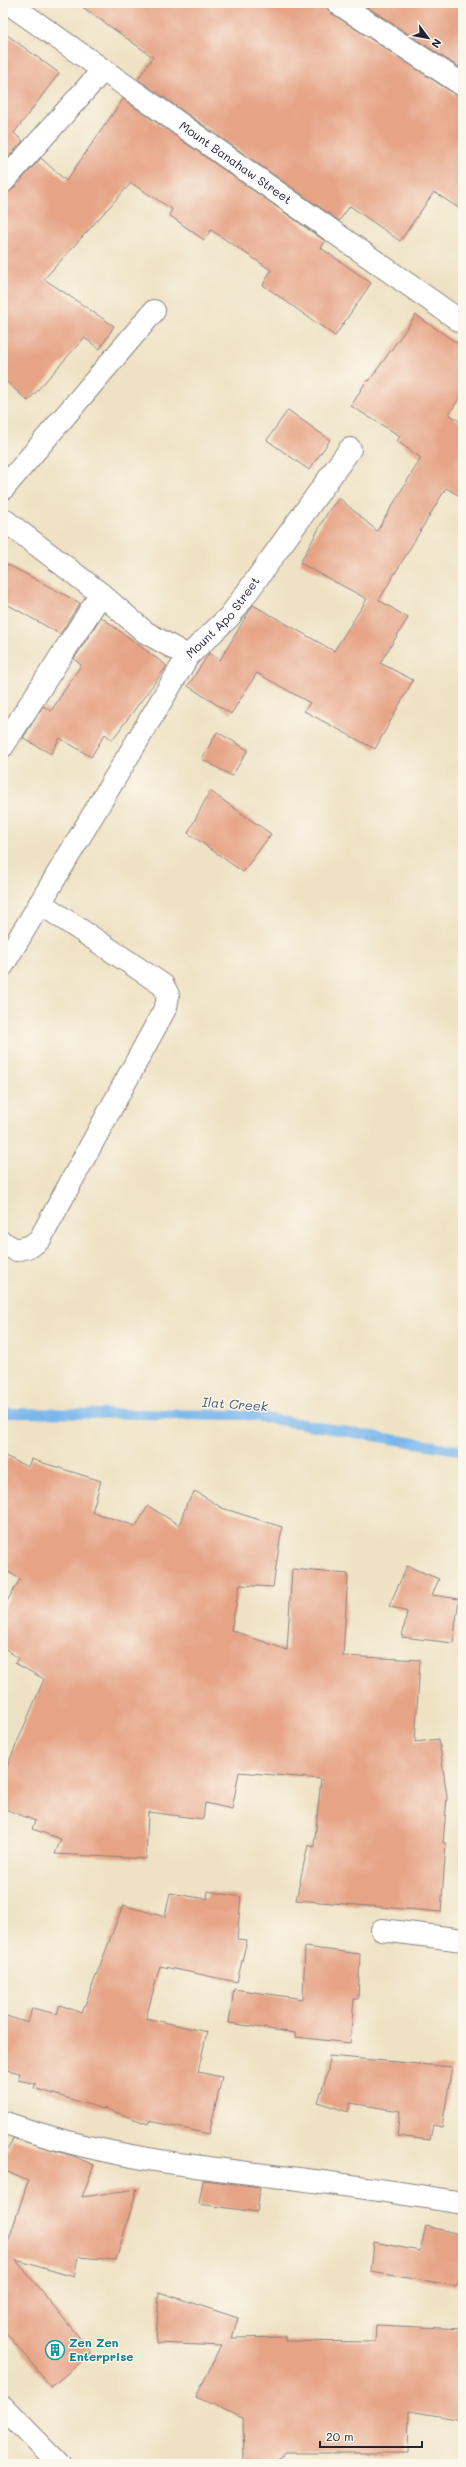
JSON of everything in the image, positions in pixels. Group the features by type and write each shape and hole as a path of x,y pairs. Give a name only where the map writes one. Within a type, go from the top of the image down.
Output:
{"street":[{"name":"Mount Banahaw Street","path":"8,3 463,322"},
{"path":"338,3 463,85"},
{"path":"3,182 103,70"},
{"path":"3,489 154,311"},
{"name":"Mount Apo Street","path":"3,519 101,594 145,632 188,656 230,616 350,449"},
{"path":"3,746 101,594"},
{"path":"3,965 188,656"},
{"path":"3,1243 16,1250 31,1246 40,1239 166,1007 168,995 163,985 40,903"},
{"path":"382,1930 463,1940"},
{"path":"3,2122 50,2139 152,2161 355,2186 463,2203"},
{"path":"3,2407 59,2464"}],"building":[{"path":"77,3 326,3 331,13 456,95 463,97 463,211 434,192 400,241 350,206 339,221 138,79 153,57"},
{"path":"361,3 463,3 463,70"},
{"path":"3,32 59,73 14,133 23,141 3,163"},
{"path":"123,99 325,241 321,248 371,283 335,336 263,285 271,270 211,230 204,240 169,215 172,209 131,183 44,279 114,326 100,349 84,338 28,401 3,379 3,194 12,190 41,158 66,181"},
{"path":"416,315 463,347 463,393 449,414 463,424 463,498 446,488 379,600 408,618 380,663 413,680 375,749 304,711 310,703 257,673 231,714 188,686 209,653 220,660 253,605 334,651 367,599 300,563 329,510 339,498 377,531 421,458 397,441 400,436 351,406 367,380 369,381"},
{"path":"288,410 330,440 309,470 267,440"},
{"path":"3,562 80,603 60,634 3,602"},
{"path":"101,617 167,666 112,740 105,734 91,757 60,738 51,754 23,738 43,706 51,711 81,665 74,659"},
{"path":"217,732 248,750 232,776 202,759"},
{"path":"210,791 271,834 243,872 188,833"},
{"path":"3,1455 28,1467 31,1459 101,1481 92,1512 136,1526 148,1506 179,1525 187,1503 195,1491 222,1508 282,1527 273,1587 240,1585 231,1630 287,1650 292,1569 348,1574 343,1656 420,1660 415,1742 439,1739 447,1797 443,1843 446,1843 441,1912 296,1900 308,1845 314,1847 321,1779 239,1772 232,1809 205,1803 203,1819 148,1812 146,1859 55,1854 61,1839 32,1829 35,1821 3,1808 3,1776 44,1679 15,1663 18,1658 3,1647 3,1608 20,1579 3,1569"},
{"path":"407,1566 439,1579 432,1595 459,1599 453,1643 402,1637 407,1612 389,1606"},
{"path":"208,1891 241,1897 237,1939 247,1940 237,1982 160,1966 146,2018 207,2032 198,2072 222,2077 209,2134 149,2121 148,2124 104,2108 103,2109 34,2088 36,2084 18,2080 20,2073 3,2069 3,2015 28,2023 32,2008 57,2014 60,2005 82,2013 123,1905 165,1917 170,1893 207,1899"},
{"path":"305,1947 360,1954 358,1999 354,1999 350,2043 295,2037 295,2033 229,2023 234,1989 303,1999"},
{"path":"329,2056 452,2067 442,2127 433,2125 430,2140 397,2136 400,2111 350,2103 348,2112 318,2102 328,2071"},
{"path":"13,2138 73,2156 94,2165 82,2197 137,2189 116,2260 78,2257 74,2277 16,2260 92,2353 51,2387 3,2329 3,2245 6,2248 28,2181 3,2170 3,2161"},
{"path":"203,2180 260,2187 257,2212 199,2204"},
{"path":"426,2226 463,2235 463,2257 457,2286 371,2272 374,2242 420,2251"},
{"path":"159,2292 238,2318 232,2338 285,2337 285,2341 375,2342 376,2325 463,2329 463,2420 409,2411 408,2453 285,2453 272,2464 244,2464 243,2418 196,2397 221,2346 156,2343"}],"waterway":[{"name":"Ilat Creek","path":"3,1413 248,1415 463,1451"}],"place":[{"name":"Zen Zen Enterprise","path":"55,2350"}]}
